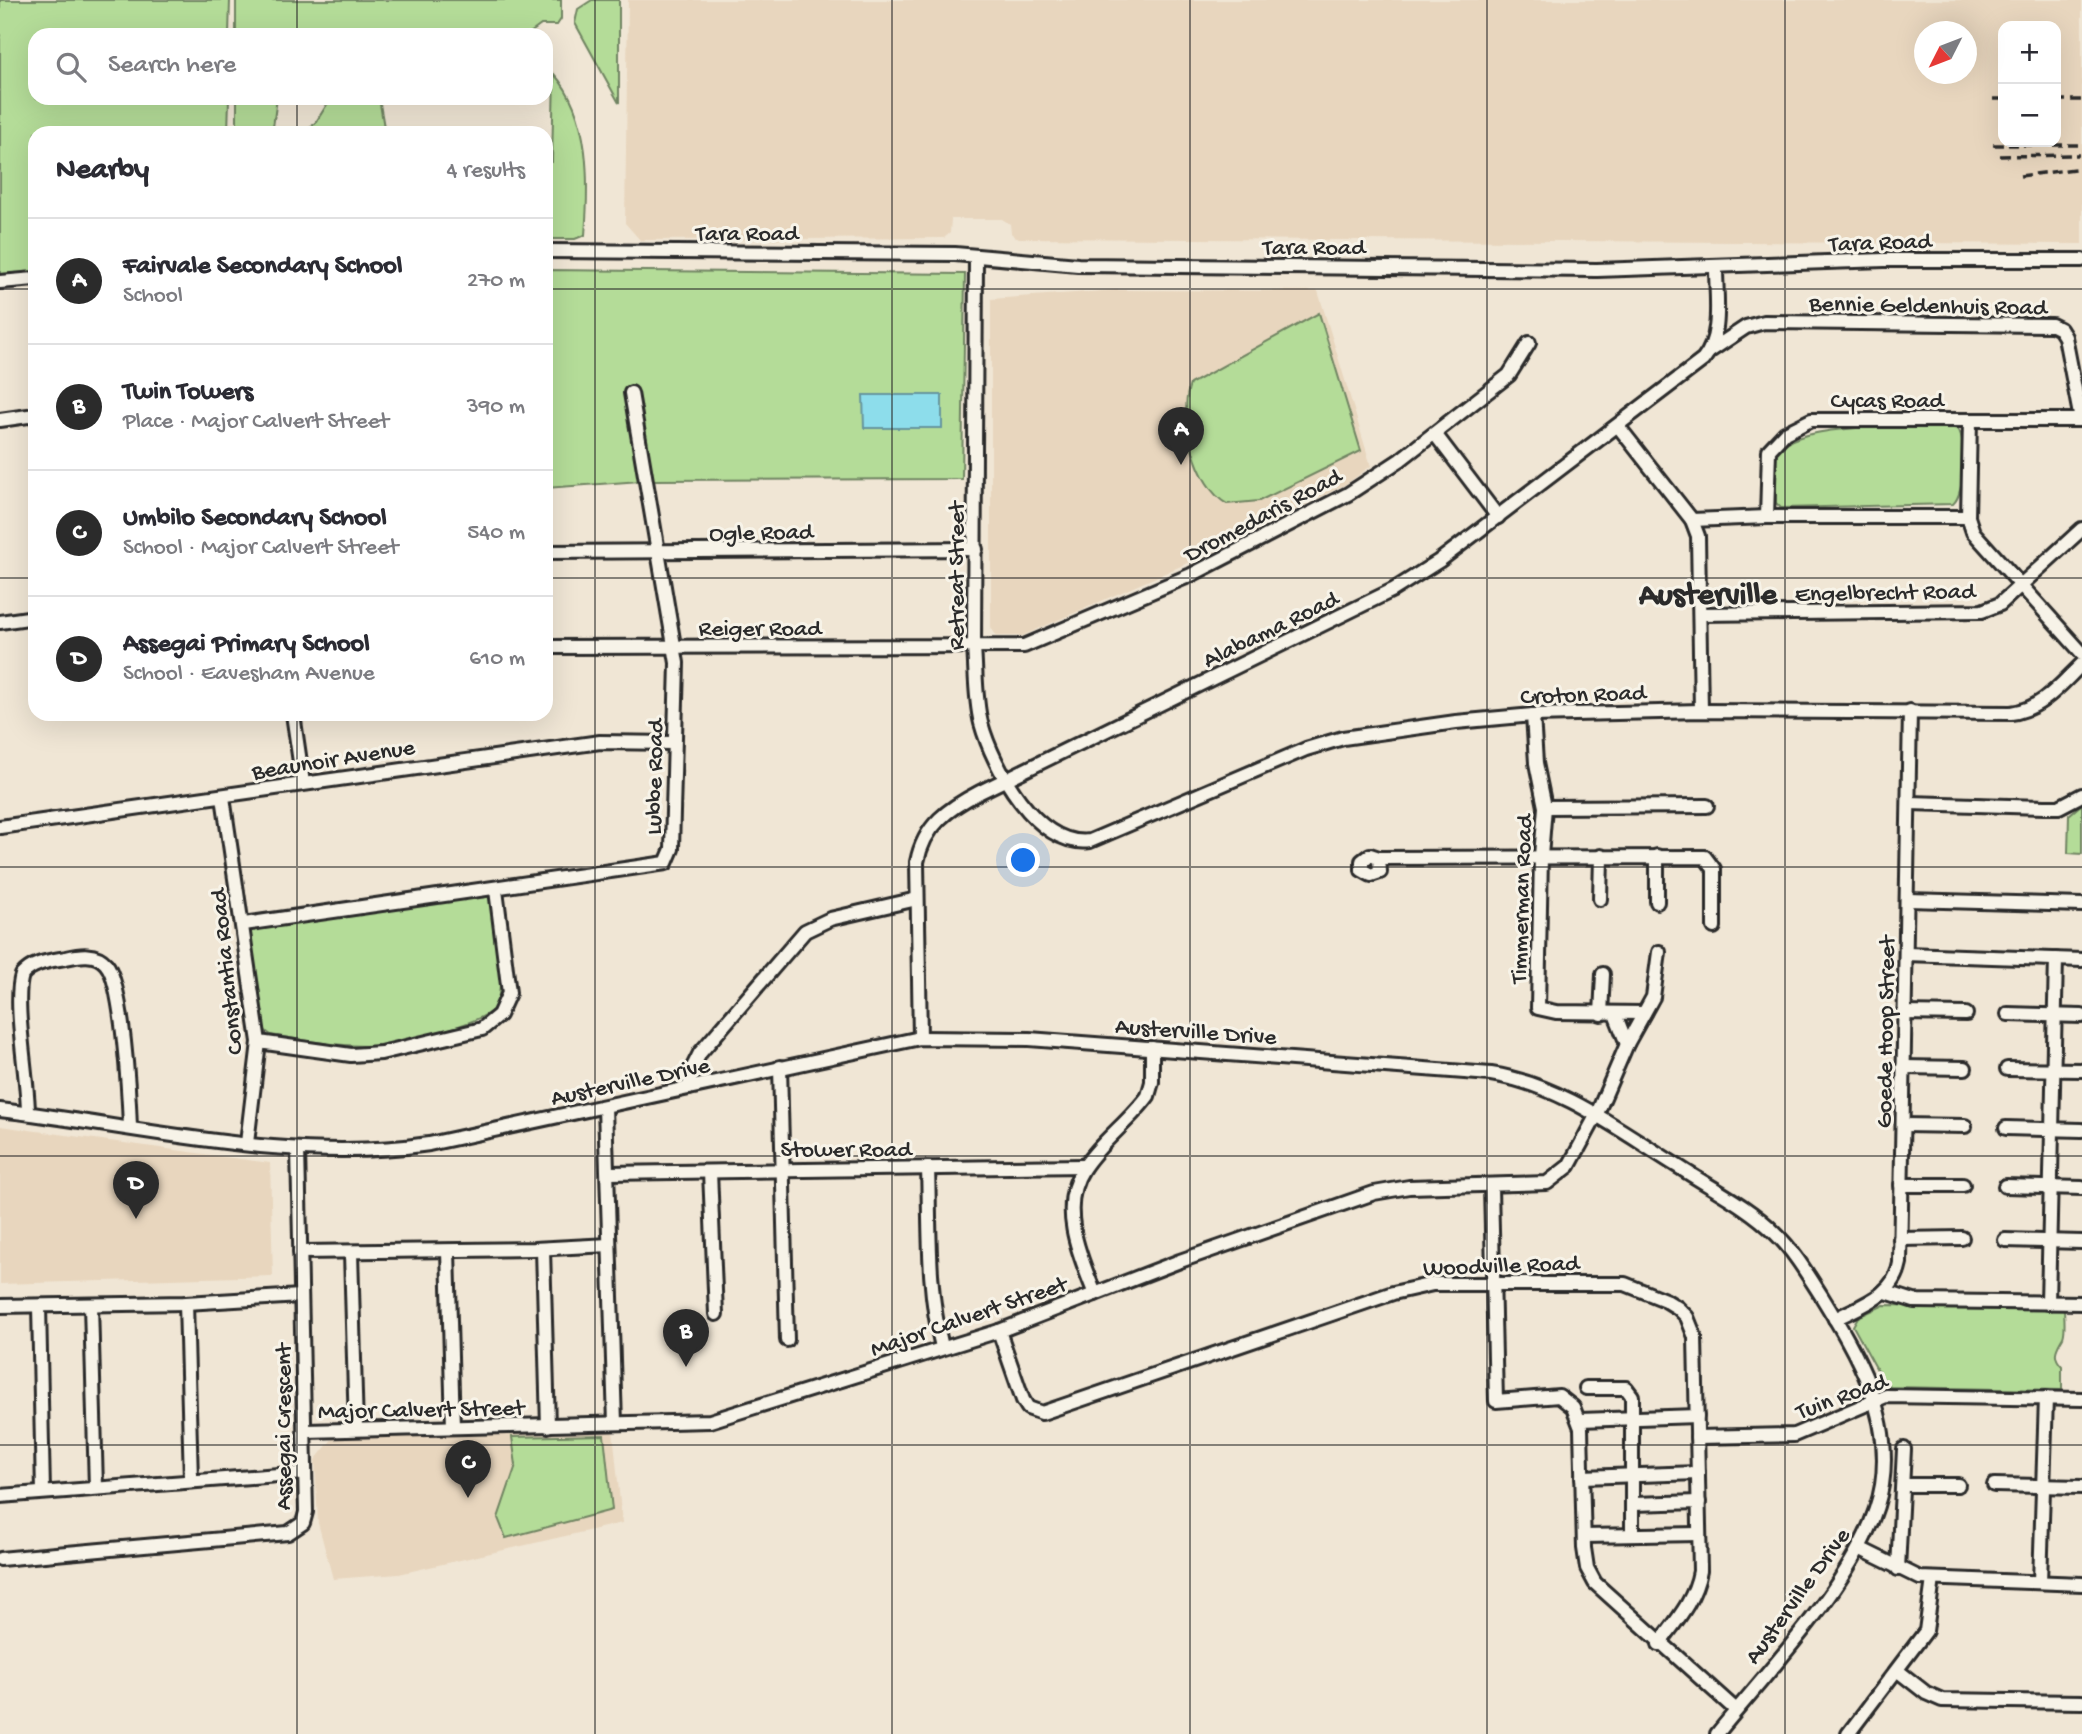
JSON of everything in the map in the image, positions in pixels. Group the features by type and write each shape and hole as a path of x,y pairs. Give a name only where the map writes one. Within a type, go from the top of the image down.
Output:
{"street":[{"name":"Tara Road","path":"553,251 976,256 1078,265 1716,268 1884,260 2082,260"},
{"name":"Retreat Street","path":"976,256 974,647 981,723 1005,780 1052,832 1064,840 1090,841"},
{"path":"1710,351 1716,328 1716,268"},
{"path":"0,282 28,280"},
{"name":"Bennie Geldenhuis Road","path":"1710,351 1746,327 1764,323 2052,325 2060,329 2065,337 2082,420"},
{"name":"Dromedaris Road","path":"974,647 1012,648 1039,642 1191,575 1333,503 1435,434 1513,372 1529,343"},
{"name":"Alabama Road","path":"920,1038 917,862 930,828 957,804 1393,590 1498,517 1696,367 1710,351"},
{"name":"Lubbe Road","path":"244,924 496,890 666,863 672,849 677,672 631,393"},
{"path":"0,420 28,416"},
{"name":"Cycas Road","path":"1767,517 1769,450 1776,440 1797,426 1822,420 2082,420"},
{"path":"1970,421 1968,517 1973,532 2082,653"},
{"path":"1618,426 1692,520 1700,550 1701,711"},
{"path":"1435,434 1498,517"},
{"path":"1692,520 1767,517 1968,517"},
{"name":"Engelbrecht Road","path":"1700,614 1982,611 2000,604 2082,530"},
{"name":"Ogle Road","path":"553,552 976,549"},
{"path":"0,622 28,618"},
{"name":"Reiger Road","path":"553,648 974,647"},
{"name":"Croton Road","path":"1090,841 1324,742 1456,722 1533,715 1701,711 2026,711 2038,705 2082,664"},
{"name":"Goede Hoop Street","path":"1886,1292 1898,1276 1900,1238 1910,711"},
{"name":"Timmerman Road","path":"1533,715 1536,764 1545,807 1541,856 1538,1007 1546,1012 1644,1013"},
{"path":"294,721 303,783"},
{"name":"Beaunoir Avenue","path":"0,827 600,742 673,744"},
{"path":"1910,803 2059,807 2082,795"},
{"name":"Constantia Road","path":"223,797 244,924 259,1042 247,1143"},
{"path":"1545,807 1707,806"},
{"path":"1600,899 1601,856"},
{"path":"1379,858 1657,856 1709,859 1714,869 1714,927"},
{"path":"1657,856 1657,902"},
{"path":"259,1042 367,1055 472,1033 492,1023 506,1003 509,993 496,890"},
{"path":"689,1088 691,1070 699,1053 805,931 831,919 918,899"},
{"path":"1908,900 2082,905"},
{"name":"Major Calvert Street","path":"306,1431 717,1419 999,1331 1374,1193 1409,1187 1536,1185 1559,1176 1569,1166 1597,1116 1627,1044 1653,997 1659,952"},
{"path":"1906,954 2082,960"},
{"path":"28,1113 28,1083 18,993 22,975 36,964 90,955 105,962 113,980 123,1038 130,1127"},
{"path":"2049,1303 2056,959"},
{"path":"1601,1014 1603,974"},
{"path":"1903,1013 1966,1014"},
{"path":"1615,1014 1627,1044"},
{"path":"2008,1014 2082,1016"},
{"name":"Austerville Drive","path":"0,1110 298,1149 373,1151 412,1147 920,1038 1029,1039 1491,1073 1549,1089 1597,1116 1755,1216 1789,1249 1835,1319 1875,1400 1884,1455 1882,1485 1861,1549 1828,1596 1717,1734"},
{"path":"1095,1294 1077,1249 1073,1229 1076,1187 1084,1167 1149,1096 1153,1082 1153,1048"},
{"path":"1903,1067 1965,1068"},
{"path":"780,1068 787,1340"},
{"path":"2007,1069 2082,1070"},
{"path":"605,1107 615,1423"},
{"path":"1903,1125 1965,1126"},
{"path":"2006,1128 2082,1129"},
{"name":"Assegai Crescent","path":"0,1559 288,1533 303,1523 306,1431 298,1149"},
{"name":"Stower Road","path":"609,1173 1084,1167"},
{"path":"928,1168 931,1283 935,1320 942,1347"},
{"path":"710,1172 716,1314"},
{"path":"1901,1185 1963,1185"},
{"path":"2005,1186 2082,1188"},
{"path":"1491,1187 1496,1401 1559,1396 1573,1407 1580,1420 1587,1568 1595,1583 1736,1710"},
{"path":"1900,1238 1962,1238"},
{"path":"2005,1240 2082,1242"},
{"path":"300,1252 543,1249 610,1245"},
{"path":"543,1249 548,1426"},
{"path":"448,1251 453,1427"},
{"path":"351,1253 356,1429"},
{"name":"Woodville Road","path":"999,1331 1023,1400 1028,1408 1042,1413 1414,1287 1612,1282 1665,1300 1687,1317 1694,1329 1699,1534 1697,1589 1660,1644"},
{"path":"1835,1319 1886,1292 1914,1301 2082,1303"},
{"path":"0,1306 187,1303 301,1296"},
{"path":"187,1303 191,1480"},
{"path":"91,1305 96,1489"},
{"path":"39,1306 43,1492"},
{"path":"1586,1388 1626,1388 1632,1396 1632,1535"},
{"name":"Tuin Road","path":"1697,1437 1794,1435 1886,1396 2082,1399"},
{"path":"2040,1582 2046,1398"},
{"path":"1580,1420 1697,1416"},
{"path":"1898,1569 1904,1449"},
{"path":"0,1496 306,1473"},
{"path":"1583,1477 1698,1473"},
{"path":"1903,1485 1958,1485"},
{"path":"1994,1485 2082,1487"},
{"path":"1633,1504 1699,1502"},
{"path":"1584,1536 1699,1534"},
{"path":"1861,1549 1920,1578 2082,1584"},
{"path":"1848,1734 1926,1631 1933,1579"},
{"path":"1898,1671 1926,1693 1942,1700 2082,1702"}],"shaded area":[{"path":"628,0 2082,0 2082,244 1016,238 1011,233 1010,224 1002,219 951,219 950,233 944,238 640,240 625,223"},
{"path":"1117,290 1318,291 1371,466 1346,484 1181,566 1022,636 996,636 991,627 991,299"},
{"path":"0,1126 270,1163 273,1276 0,1284"},
{"path":"613,1431 622,1523 399,1574 333,1579 318,1523 315,1460 334,1437"}],"green space":[{"path":"0,0 230,0 229,28 28,28 28,105 229,105 228,126 28,126 28,279 0,281"},
{"path":"236,0 561,0 561,19 557,25 541,25 537,28 236,28"},
{"path":"592,0 619,0 619,103 575,23 578,9"},
{"path":"554,74 575,109 585,151 585,235 575,239 553,239"},
{"path":"237,105 276,105 273,126 237,126"},
{"path":"327,105 380,105 384,126 312,126"},
{"path":"553,270 965,274 962,479 654,480 553,487"},
{"path":"1319,313 1361,451 1259,501 1227,504 1206,483 1192,450 1186,414 1190,384"},
{"path":"1940,425 1958,429 1963,444 1962,479 1953,504 1781,508 1776,503 1775,456 1783,445 1800,437 1849,428"},
{"path":"2082,804 2082,854 2068,853 2069,815"},
{"path":"490,895 500,984 495,1007 488,1014 436,1033 368,1046 331,1044 271,1035 263,1029 249,933 257,927"},
{"path":"1884,1305 2064,1308 2064,1334 2056,1355 2062,1366 2062,1390 1890,1387 1881,1377 1853,1326 1858,1317"},
{"path":"604,1435 612,1510 506,1538 498,1518 516,1465 512,1437"}],"water":[{"path":"863,395 942,395 942,428 864,428"}],"railway":[{"path":"1993,99 1998,99"},
{"path":"2061,100 2082,100"},
{"path":"1993,145 2082,145"},
{"path":"2000,156 2079,155"},
{"path":"2020,176 2082,168"}],"place":[{"name":"Fairvale Secondary School","path":"1181,465"},
{"name":"Assegai Primary School","path":"136,1219"},
{"name":"Twin Towers","path":"686,1367"},
{"name":"Umbilo Secondary School","path":"468,1498"}],"district":[{"name":"Austerville","path":"1708,592"}]}
